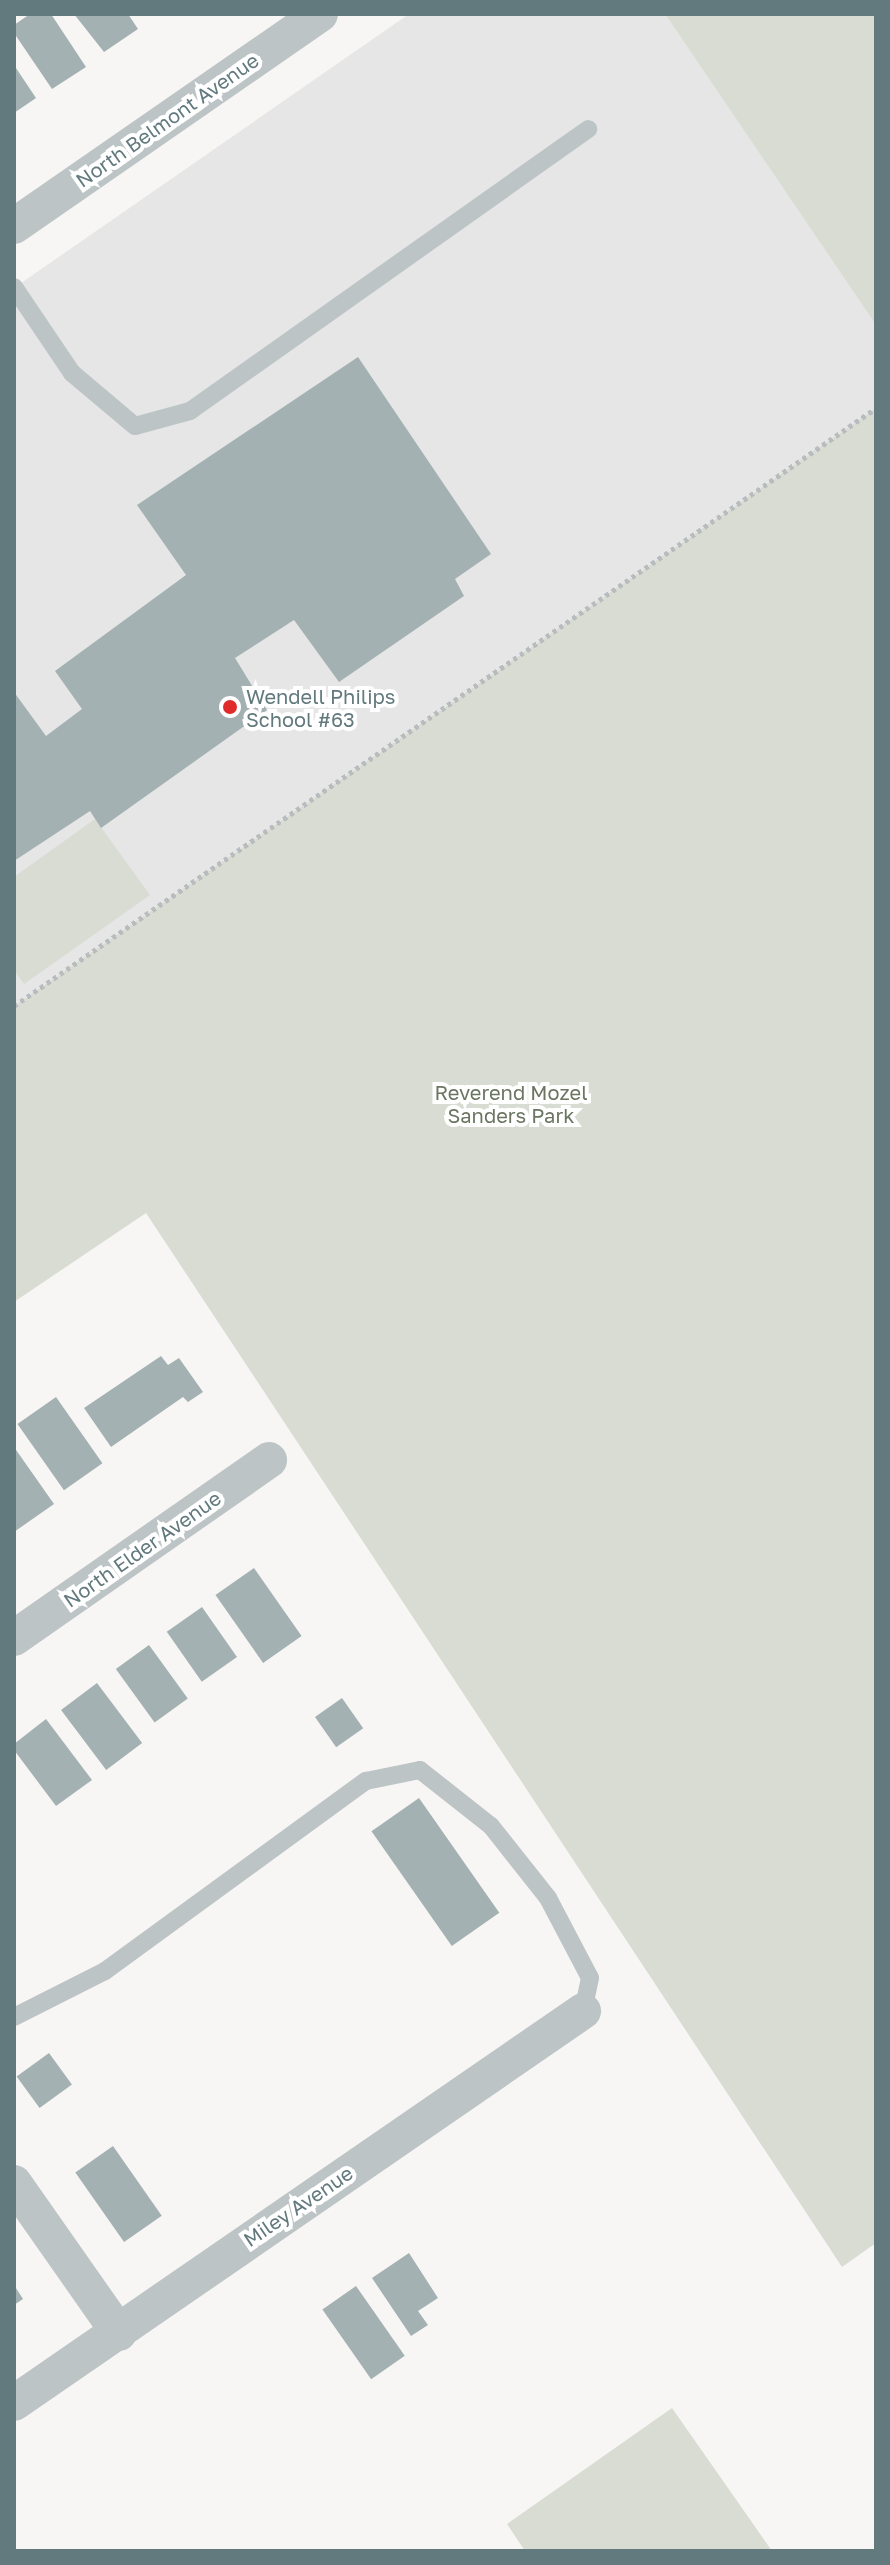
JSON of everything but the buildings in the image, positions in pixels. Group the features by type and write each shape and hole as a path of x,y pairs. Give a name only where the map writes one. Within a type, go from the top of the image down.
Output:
{"street":[{"name":"North Belmont Avenue","path":"14,226 320,14"},
{"name":"North Elder Avenue","path":"14,1638 269,1460"},
{"name":"Miley Avenue","path":"14,2403 583,2011"},
{"path":"14,2183 119,2333"}],"lane":[{"path":"14,287 72,373 135,426 190,411 588,129"},
{"path":"14,2017 105,1971 366,1781 420,1770 491,1826 548,1898 590,1978 583,2011"}],"path":[{"path":"14,1006 876,408"}],"shaded area":[{"name":"Wendell Philips School #63","path":"409,14 665,14 876,325 876,408 14,1006 14,288"}],"green space":[{"path":"665,14 876,14 876,325"},
{"name":"Reverend Mozel Sanders Park","path":"876,408 876,2243 842,2267 146,1213 14,1302 14,1006"},
{"path":"95,819 150,895 24,984 14,970 14,877"},
{"path":"672,2408 772,2551 525,2551 507,2524"}],"place":[{"name":"Wendell Philips School #63","path":"230,707"}]}
